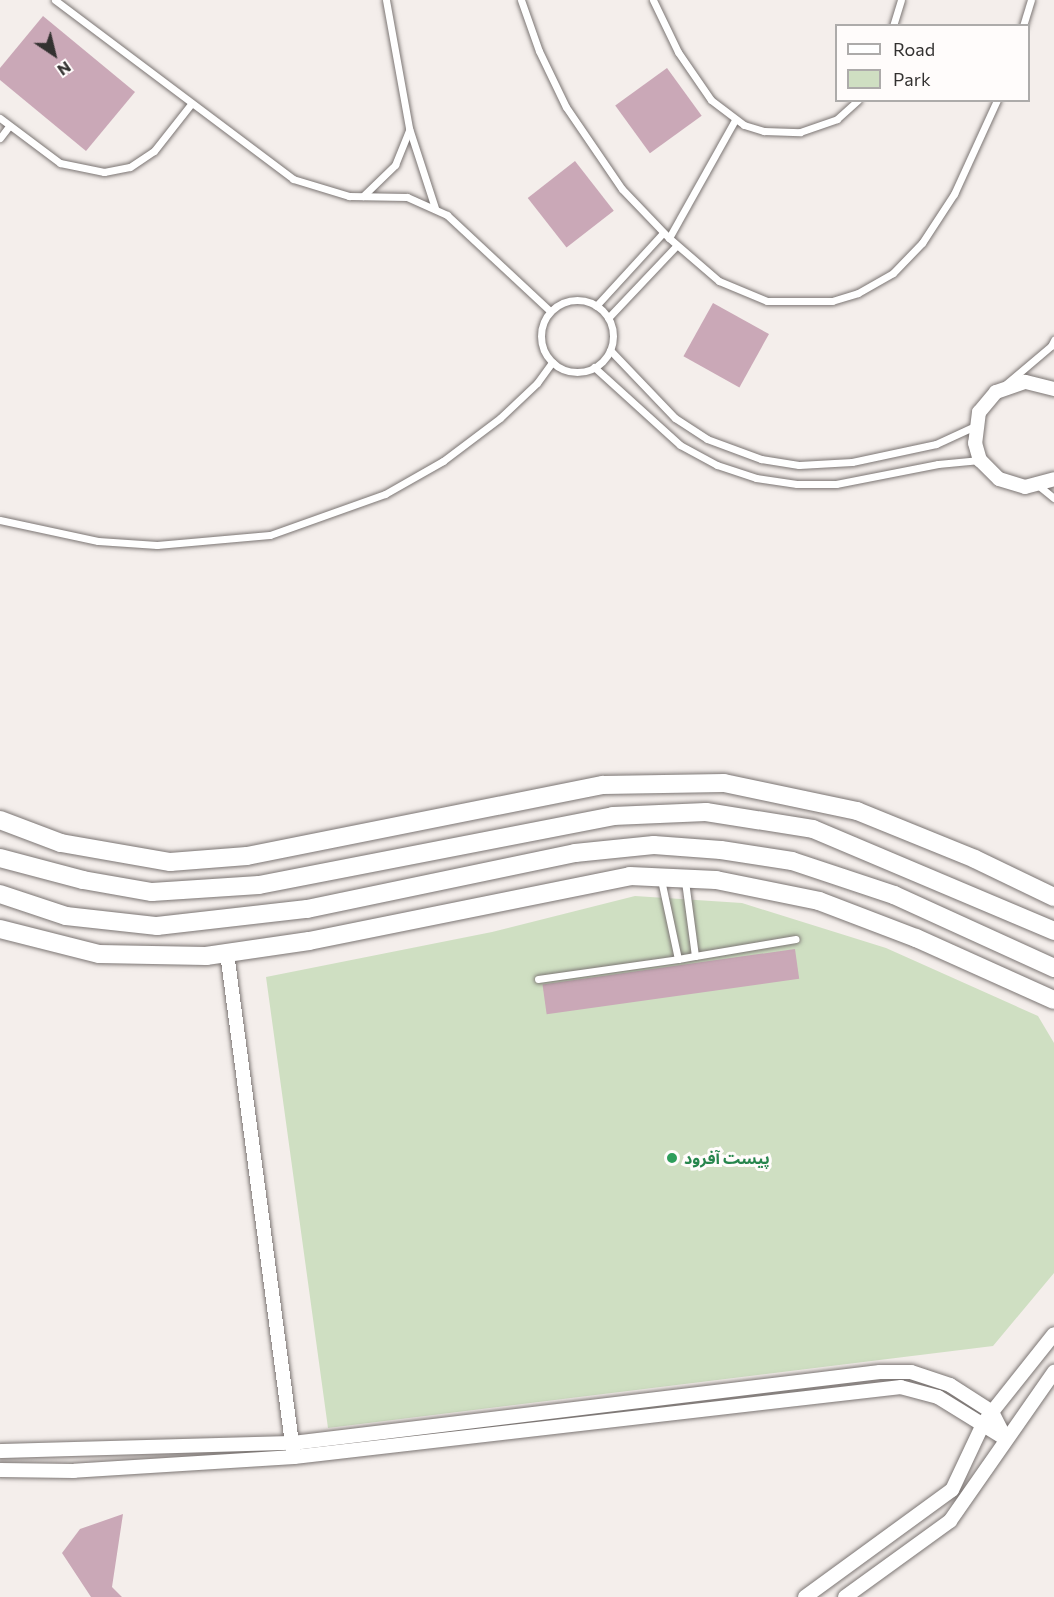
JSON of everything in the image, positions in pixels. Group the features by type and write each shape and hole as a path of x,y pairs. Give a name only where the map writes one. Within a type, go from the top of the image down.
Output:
{"main road":[{"path":"0,820 61,843 170,862 247,856 603,785 724,783 857,811 975,859 1054,897"},
{"path":"0,858 84,880 164,891 259,885 613,816 705,812 813,829 1054,931"},
{"path":"0,894 66,916 157,926 307,909 575,853 654,845 721,850 792,861 894,895 1054,968"},
{"path":"0,929 99,954 227,953 309,941 630,876 716,880 819,901 916,938 1054,1000"}],"street":[{"path":"1054,389 1025,382 996,392 982,407 975,426 980,460 1005,482 1039,486 1054,479"},
{"path":"227,953 293,1450"},
{"path":"805,1597 952,1490 988,1417 1054,1334"},
{"path":"0,1470 74,1470 293,1450 880,1372 911,1372 950,1385 988,1417 1006,1439"},
{"path":"845,1597 950,1521 1054,1372"},
{"path":"0,1451 293,1450"}],"lane":[{"path":"55,0 293,179 334,193 363,196 392,195 435,208 458,224 550,311"},
{"path":"386,0 409,128 435,208"},
{"path":"521,0 539,51 583,135 622,189 666,236 719,281 767,302 832,301 858,293 892,273 922,243 968,168 996,102"},
{"path":"653,0 694,77 718,108 735,120 764,131 800,132 837,119 856,102"},
{"path":"894,24 901,0"},
{"path":"1024,24 1031,0"},
{"path":"0,118 60,163 90,171 111,171 130,167 154,151 191,104"},
{"path":"596,306 666,236 735,120"},
{"path":"0,138 9,126"},
{"path":"363,196 395,165 409,128"},
{"path":"608,318 676,245"},
{"path":"573,300 596,306 608,318 613,338 610,350 594,368 572,372 552,362 545,353 541,331 550,311 573,300"},
{"path":"996,392 1051,346 1054,340"},
{"path":"610,350 675,418 725,447 761,459 799,465 852,462 936,444 975,426"},
{"path":"0,520 98,541 157,545 270,535 385,494 443,461 500,418 537,383 552,362"},
{"path":"594,368 680,446 717,465 756,478 797,484 836,484 938,464 980,460"},
{"path":"1039,486 1054,498"},
{"path":"661,878 678,959"},
{"path":"685,879 695,956"},
{"path":"538,979 796,939"}],"green space":[{"name":"پیست آفرود","path":"635,896 742,903 886,948 1038,1016 1054,1043 1054,1273 993,1346 328,1428 266,977 492,932"}],"building":[{"path":"43,16 135,92 86,151 0,80 0,68"},
{"path":"667,68 702,116 650,153 615,106"},
{"path":"575,161 614,211 567,248 528,198"},
{"path":"713,303 769,334 739,387 683,356"},
{"path":"795,949 799,979 547,1014 542,984"},
{"path":"123,1514 112,1587 122,1597 91,1597 62,1553 80,1529"}],"place":[{"name":"پیست آفرود","path":"672,1158"}]}
